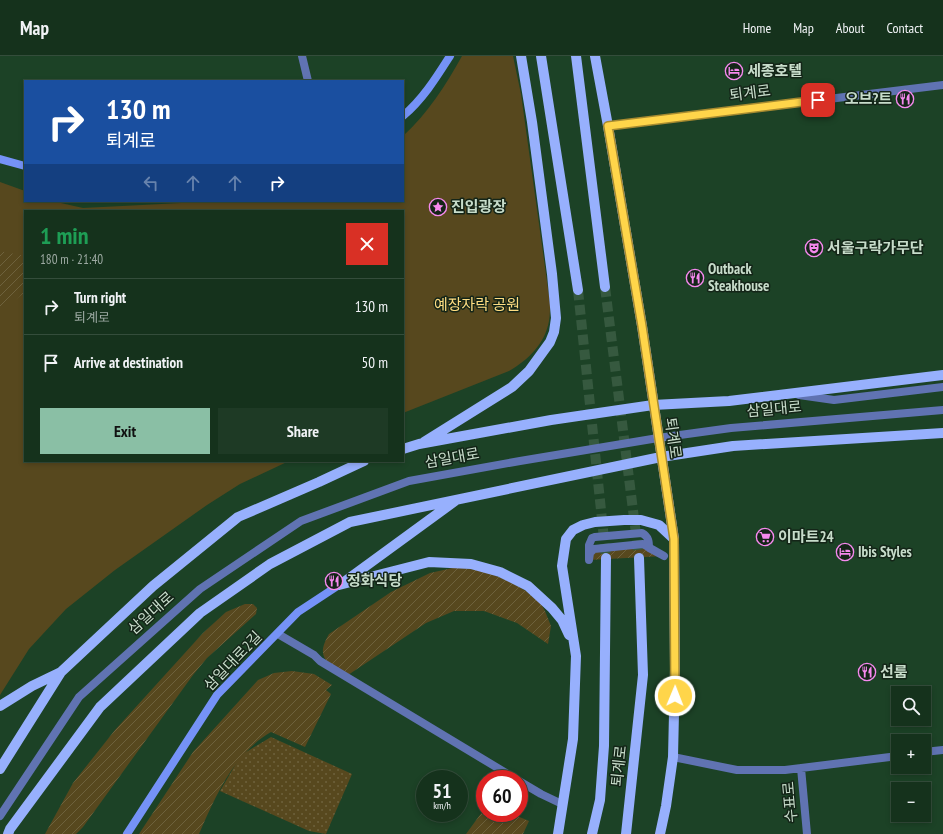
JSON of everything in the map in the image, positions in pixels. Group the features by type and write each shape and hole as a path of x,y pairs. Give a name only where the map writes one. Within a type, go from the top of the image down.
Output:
{"main road":[{"path":"404,115 415,106 431,86 450,56"},
{"path":"419,444 512,387 529,371 550,342 554,332 556,318 552,274 532,122 521,56"},
{"path":"542,56 578,290"},
{"path":"576,56 605,287"},
{"name":"퇴계로","path":"595,56 642,326 674,539 675,669 673,757 666,806 660,834"},
{"path":"0,159 24,166"},
{"name":"삼일대로","path":"404,449 419,444 551,420 653,405 729,401 943,375"},
{"path":"9,832 100,707 200,613 270,564 350,522 458,498 661,457 733,446 943,432"},
{"name":"삼일대로","path":"0,769 60,672 153,586 238,517 362,462"},
{"path":"339,585 458,498"},
{"path":"558,834 573,739 576,656 562,566 566,539 573,530 583,525 595,522 641,520 659,525 674,539"},
{"name":"퇴계로","path":"592,834 600,800 604,746 606,558"},
{"name":"퇴계로","path":"626,834 643,675 639,558"},
{"path":"339,585 430,562 471,564 500,572 528,586 552,608 562,620 568,631 576,656"},
{"name":"삼일대로2길","path":"127,834 217,695 298,612 339,585"},
{"path":"0,706 32,686 60,672"}],"street":[{"path":"302,56 308,80"},
{"name":"퇴계로","path":"608,126 943,85"},
{"path":"791,393 834,400 943,387"},
{"name":"삼일대로","path":"0,816 79,697 200,589 301,521 409,481 658,438 753,426 943,410"},
{"path":"642,533 649,540 649,548 664,556 648,548 643,544 594,549 590,553 590,560 589,545 592,538 595,537 642,533"},
{"path":"278,634 501,770"},
{"path":"931,751 943,750"},
{"path":"673,757 737,770 785,770 891,757"},
{"name":"수표로","path":"802,768 807,834"},
{"path":"528,786 562,804"}],"green space":[{"name":"예장자락 공원","path":"462,56 513,56 521,94 550,303 550,314 547,329 540,344 523,362 516,367 404,413 404,210 24,210 24,462 287,462 240,484 207,505 115,570 66,609 29,649 0,695 0,182 24,191 24,202 56,202 83,208 200,202 404,202 404,135 421,118 450,78"},
{"path":"0,251 24,256 24,293 0,312"},
{"path":"643,544 664,556 589,560 590,553"},
{"path":"457,567 484,571 509,581 526,591 541,604 545,611 551,626 548,644 517,623 484,611 454,611 426,623 345,677 325,659 323,649 329,634 391,592 430,573"},
{"path":"245,604 253,604 257,608 256,614 207,658 193,675 83,827 76,834 45,834 73,783 115,730 203,633 226,612"},
{"path":"292,671 314,674 332,685 326,690 331,694 305,747 271,732 258,741 236,764 219,791 199,834 139,834 193,752 258,680 274,673"},
{"path":"271,737 352,774 326,834 309,831 220,791 241,755"},
{"path":"476,820 476,822 529,821 523,834 466,834"}],"tunnel":[{"path":"605,287 639,558"},
{"path":"578,290 606,558"}],"place":[{"name":"세종호텔","path":"734,71"},
{"name":"오브?트","path":"905,99"},
{"name":"진입광장","path":"438,207"},
{"name":"서울구락가무단","path":"814,248"},
{"name":"Outback Steakhouse","path":"695,278"},
{"name":"이마트24","path":"765,537"},
{"name":"Ibis Styles","path":"845,552"},
{"name":"정화식당","path":"334,581"},
{"name":"선룸","path":"867,672"}],"route":[{"path":"675,696 674,539 642,326 608,126 818,100"}]}
